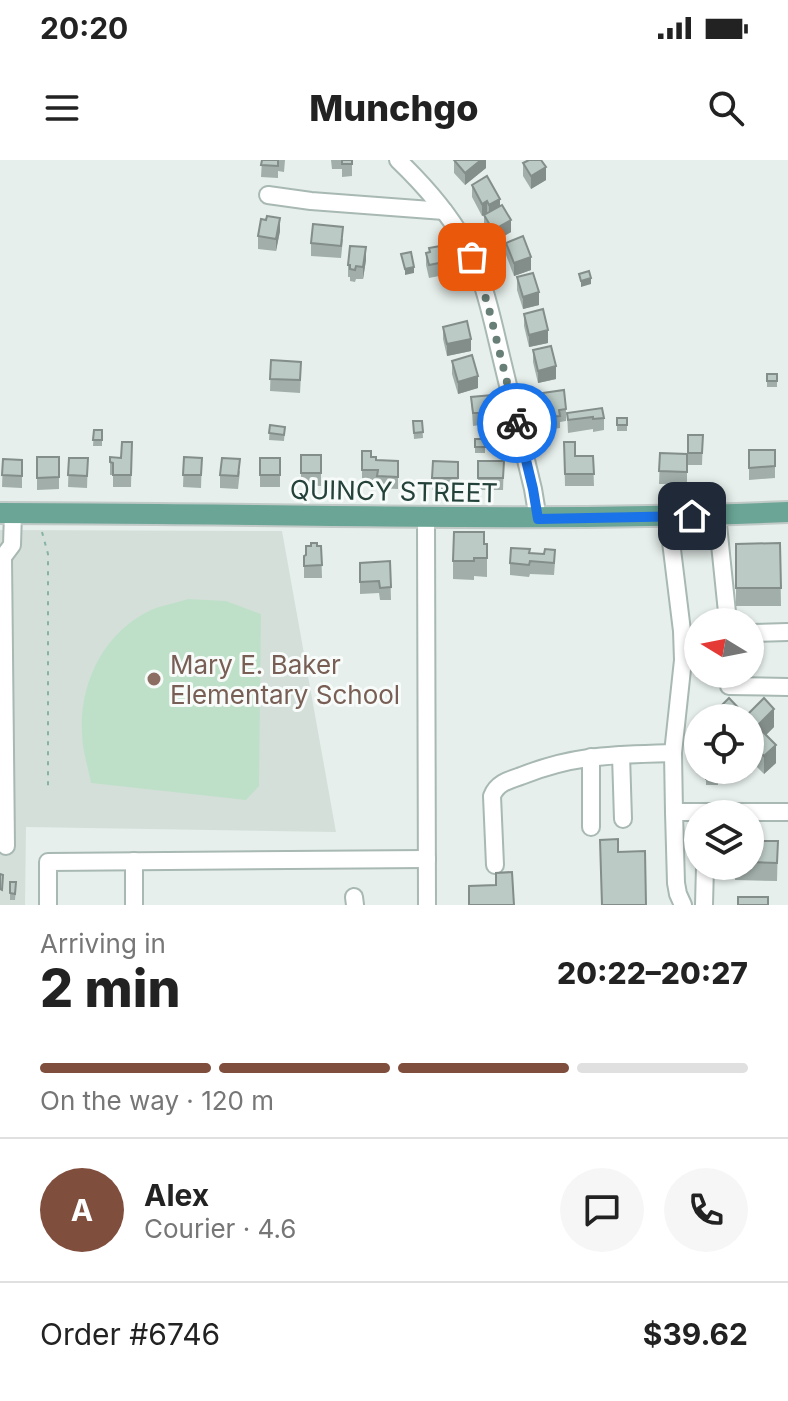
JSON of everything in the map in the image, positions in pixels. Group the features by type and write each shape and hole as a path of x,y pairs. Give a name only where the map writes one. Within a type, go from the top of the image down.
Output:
{"main road":[{"name":"QUINCY STREET","path":"7,513 538,519 788,512"}],"street":[{"path":"398,160 444,211 465,242 483,287 538,519"},
{"path":"268,195 444,211"},
{"path":"2,848 4,552 7,513"},
{"path":"717,515 728,555 728,608"},
{"path":"668,517 682,631 683,660 673,753 676,883 683,905"},
{"path":"426,518 427,905"},
{"path":"764,633 788,632"},
{"path":"764,687 788,687"},
{"path":"495,865 492,796 495,788 504,782 571,759 673,753"},
{"path":"621,755 623,819"},
{"path":"591,757 591,827"},
{"path":"674,812 684,812"},
{"path":"764,812 788,812"},
{"path":"48,905 48,862 427,859"},
{"path":"134,861 134,905"},
{"path":"704,905 705,880"}],"path":[{"path":"42,532 48,554 48,790"}],"shaded area":[{"name":"Mary E. Baker Elementary School","path":"0,530 282,531 336,832 26,827 25,905 0,905"}],"green space":[{"path":"188,599 226,601 261,614 259,786 246,800 91,783 83,746 82,714 90,678 98,661 120,631 134,620 155,608"}],"building":[{"path":"262,160 278,160 278,166 261,165"},
{"path":"454,160 481,160 465,173"},
{"path":"541,160 546,167 531,176 523,163"},
{"path":"487,176 500,199 489,205 487,201 482,204 472,185"},
{"path":"502,205 511,220 493,230 484,215"},
{"path":"267,216 280,218 276,239 258,236 261,219 266,220"},
{"path":"313,224 343,227 341,246 311,243"},
{"path":"523,236 531,257 514,263 506,243"},
{"path":"446,245 449,261 429,265 426,253 430,252 429,248"},
{"path":"350,246 366,247 363,267 350,269"},
{"path":"411,252 414,267 405,269 401,254"},
{"path":"589,271 591,278 581,281 579,274"},
{"path":"533,273 539,292 523,297 517,277"},
{"path":"543,309 548,330 529,335 524,314"},
{"path":"467,321 471,339 447,344 443,327"},
{"path":"551,346 556,366 538,371 533,350"},
{"path":"472,355 478,376 458,382 452,361"},
{"path":"271,360 301,362 300,380 270,379"},
{"path":"767,374 777,374 777,381 767,381"},
{"path":"564,390 566,409 559,410 560,416 547,417 546,410 537,412 535,394"},
{"path":"492,395 493,400 499,400 500,415 480,417 480,413 473,413 471,397"},
{"path":"602,408 604,418 568,420 567,413"},
{"path":"617,418 627,418 627,425 617,425"},
{"path":"413,421 422,421 423,432 414,433"},
{"path":"270,425 285,427 284,435 269,433"},
{"path":"94,430 102,430 102,440 93,440"},
{"path":"688,435 703,435 702,453 688,453"},
{"path":"475,439 485,439 485,447 475,447"},
{"path":"122,442 132,442 131,475 113,475 110,457 121,458"},
{"path":"564,442 575,442 575,456 593,456 594,474 565,474"},
{"path":"749,450 775,450 775,466 749,468"},
{"path":"362,451 371,451 371,457 376,457 376,460 398,461 398,477 377,476 378,470 362,470"},
{"path":"660,453 687,454 687,472 659,471"},
{"path":"301,455 321,455 321,473 301,473"},
{"path":"37,457 59,457 59,477 37,478"},
{"path":"184,457 202,458 201,475 183,475"},
{"path":"69,458 88,458 87,476 68,475"},
{"path":"222,458 240,459 238,476 220,475"},
{"path":"260,458 280,458 280,475 260,475"},
{"path":"3,459 22,460 22,476 2,475"},
{"path":"433,461 458,462 458,478 432,478"},
{"path":"478,461 504,461 503,478 478,478"},
{"path":"454,532 484,532 487,558 453,561"},
{"path":"311,543 321,546 322,565 304,566 306,546 311,546"},
{"path":"780,543 781,588 736,588 736,544"},
{"path":"511,548 530,549 529,553 544,554 545,549 555,550 554,563 510,563"},
{"path":"390,561 391,587 380,588 379,581 360,582 360,563"},
{"path":"764,698 774,709 764,719 764,704 758,704"},
{"path":"764,733 776,745 764,756"},
{"path":"618,839 618,852 645,851 646,905 602,905 600,840"},
{"path":"764,841 778,841 777,863 764,863"},
{"path":"512,872 514,905 469,905 469,886 496,885 496,873"},
{"path":"10,882 16,882 15,894 10,893"},
{"path":"738,897 768,897 768,905 738,905"}],"way so far":[{"path":"472,257 488,305 517,423"}],"place":[{"name":"Mary E. Baker Elementary School","path":"154,679"}],"route":[{"path":"517,423 538,519 692,516"}]}
